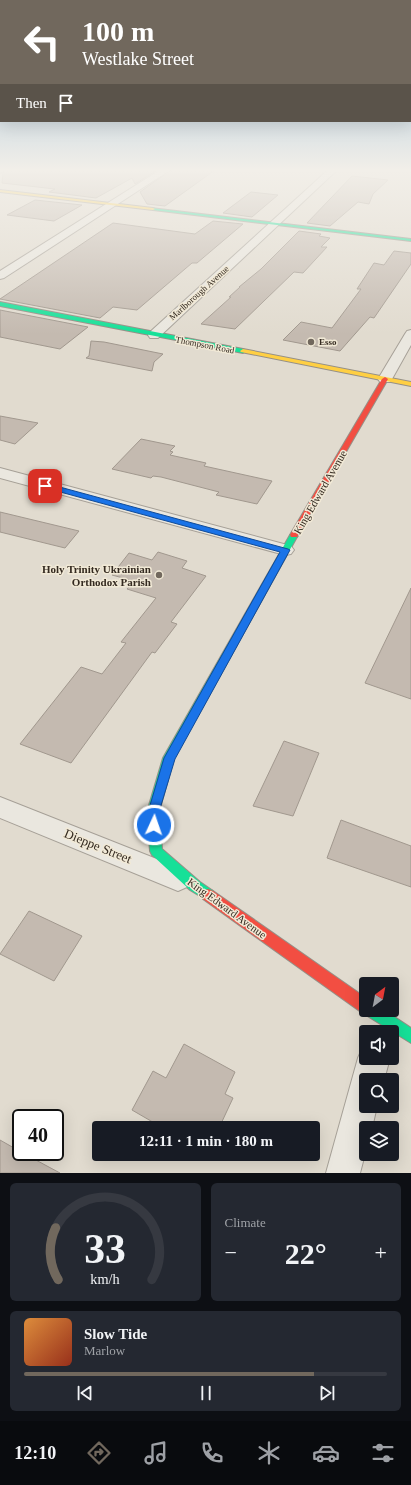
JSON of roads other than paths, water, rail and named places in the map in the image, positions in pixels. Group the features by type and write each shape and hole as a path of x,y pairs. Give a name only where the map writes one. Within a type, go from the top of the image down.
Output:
{"street":[{"path":"0,276 79,225"},
{"path":"275,225 411,240"},
{"name":"Marlborough Avenue","path":"154,335 275,225"},
{"name":"Thompson Road","path":"0,304 411,384"},
{"name":"King Edward Avenue","path":"359,1005 196,886 156,851 154,812 169,758 285,550 411,334"},
{"path":"0,473 285,550"},
{"name":"Dieppe Street","path":"0,807 196,886"},
{"name":"King Edward Avenue","path":"375,1017 411,1036"},
{"path":"343,1173 359,1112"}],"place":[{"name":"Esso","path":"311,342"},
{"name":"Holy Trinity Ukrainian Orthodox Parish","path":"159,575"}]}
